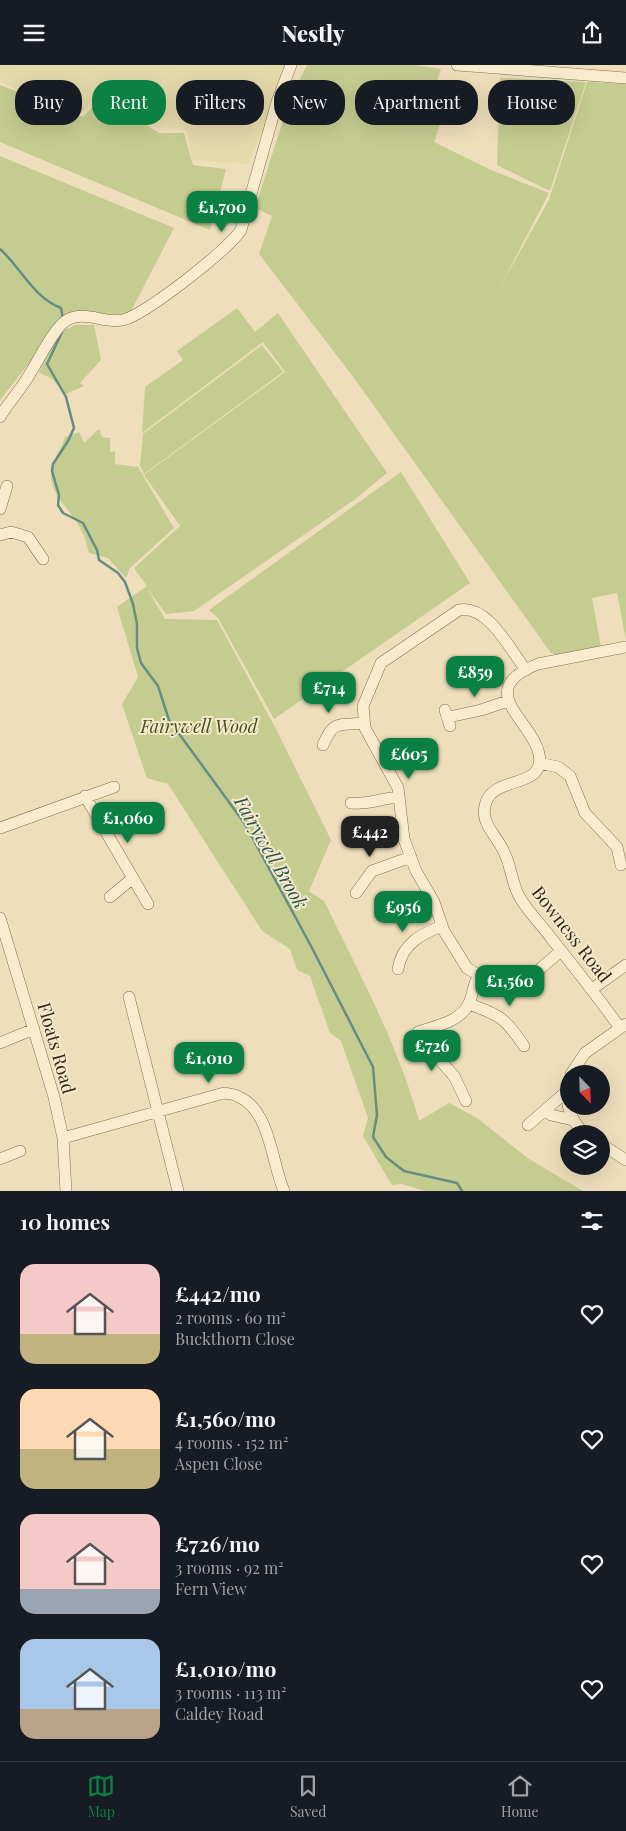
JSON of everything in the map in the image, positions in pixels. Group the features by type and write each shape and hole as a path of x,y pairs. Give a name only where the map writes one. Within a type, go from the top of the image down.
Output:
{"street":[{"path":"0,417 12,396 24,384 56,331 66,321 78,316 111,321 134,317 210,261 236,238 241,230 277,102 292,65"},
{"path":"457,65 626,78"},
{"path":"0,509 7,486"},
{"path":"0,535 11,532 28,537 43,559"},
{"path":"526,670 486,617 472,610 459,610 381,663 365,698 364,723 368,736 396,782 404,839 416,871 434,902 442,926 466,966 478,977 491,982 523,984 533,978 542,967 561,951"},
{"path":"619,867 617,847 585,813 570,776 558,767 539,763 536,746 508,701 510,685 526,670 545,662 626,647"},
{"path":"448,718 508,701"},
{"path":"322,740 336,725 364,723"},
{"name":"Bowness Road","path":"539,763 535,771 528,778 504,785 492,792 486,801 484,816 488,827 505,853 519,897 623,1026"},
{"path":"0,828 114,787"},
{"path":"85,796 148,904"},
{"path":"356,807 382,799 399,797"},
{"path":"350,882 358,891 372,871 411,857"},
{"path":"110,897 133,878"},
{"name":"Floats Road","path":"0,918 34,1029 63,1138 66,1191"},
{"path":"396,962 416,938 442,926"},
{"path":"592,989 626,965"},
{"path":"460,1097 452,1073 437,1057 423,1030 454,1019 469,1005 478,977"},
{"path":"129,997 160,1112 178,1191"},
{"path":"469,1005 497,1014 519,1031 524,1046"},
{"path":"577,1065 585,1053 623,1026"},
{"path":"0,1043 34,1029"},
{"path":"63,1138 224,1093 240,1097 252,1107 266,1131 284,1191"},
{"path":"528,1125 560,1094"},
{"path":"546,1109 551,1115 573,1120"},
{"path":"571,1115 578,1125"},
{"path":"610,1150 626,1160"},
{"path":"0,1159 20,1151"}],"shaded area":[{"path":"0,65 284,65 280,80 274,80 274,103 248,164 193,160 186,130 155,127 152,125 166,125 166,80 92,80 92,101 82,112 82,80 15,80 15,88 0,82"}],"green space":[{"path":"307,65 415,65 441,69 437,80 355,80 355,125 440,125 434,142 491,170 549,193 499,289 549,200 573,125 575,125 575,119 587,82 626,84 626,640 617,593 592,598 601,647 558,655 551,653 354,378 259,254 272,216 255,208 282,125 345,125 345,80 300,80"},
{"path":"500,78 543,80 500,80"},
{"path":"575,81 586,82 575,115"},
{"path":"0,85 15,91 15,125 82,125 82,117 92,107 92,125 146,125 159,133 184,133 193,165 226,169 210,230 0,142"},
{"path":"498,125 572,125 550,191 497,165"},
{"path":"0,156 174,228 129,315 82,312 56,323 38,352 0,400"},
{"name":"Fairywell Wood","path":"237,308 255,332 278,313 387,473 354,500 194,611 166,614 147,588 165,619 217,620 276,729 331,840 309,891 324,901 364,982 400,1064 419,1121 449,1103 477,1118 529,1159 583,1191 425,1191 402,1184 392,1185 363,1136 368,1118 341,1041 330,1033 310,976 297,970 290,949 262,931 168,784 147,778 122,704 138,677 117,607 147,586 134,568 180,526 144,475 285,372 263,342 142,433 145,387 183,360 177,351"},
{"path":"76,325 94,325 101,360 80,383 84,386 66,394 52,379 39,372 58,338 63,332"},
{"path":"262,345 283,372 144,474 140,466 143,434"},
{"path":"99,429 102,437 110,438 110,452 115,451 115,464 138,467 174,528 130,568 126,578 108,558 89,553 86,541 77,523 58,497 52,482 51,469 65,437 79,432 84,443"},
{"path":"401,472 470,583 274,719 218,618 209,610"}],"waterway":[{"name":"Fairywell Brook","path":"0,249 35,290 51,303 61,308 63,319"},
{"name":"Fairywell Brook","path":"62,332 47,364 66,397 74,428 53,464 52,471 59,495 58,505 63,513 83,523 97,550 99,560 118,573 125,582 133,604 137,624 137,648 141,663 158,686 169,720 245,824 311,946 373,1067 377,1115 373,1137 386,1157 404,1171 457,1183 462,1191"}]}
